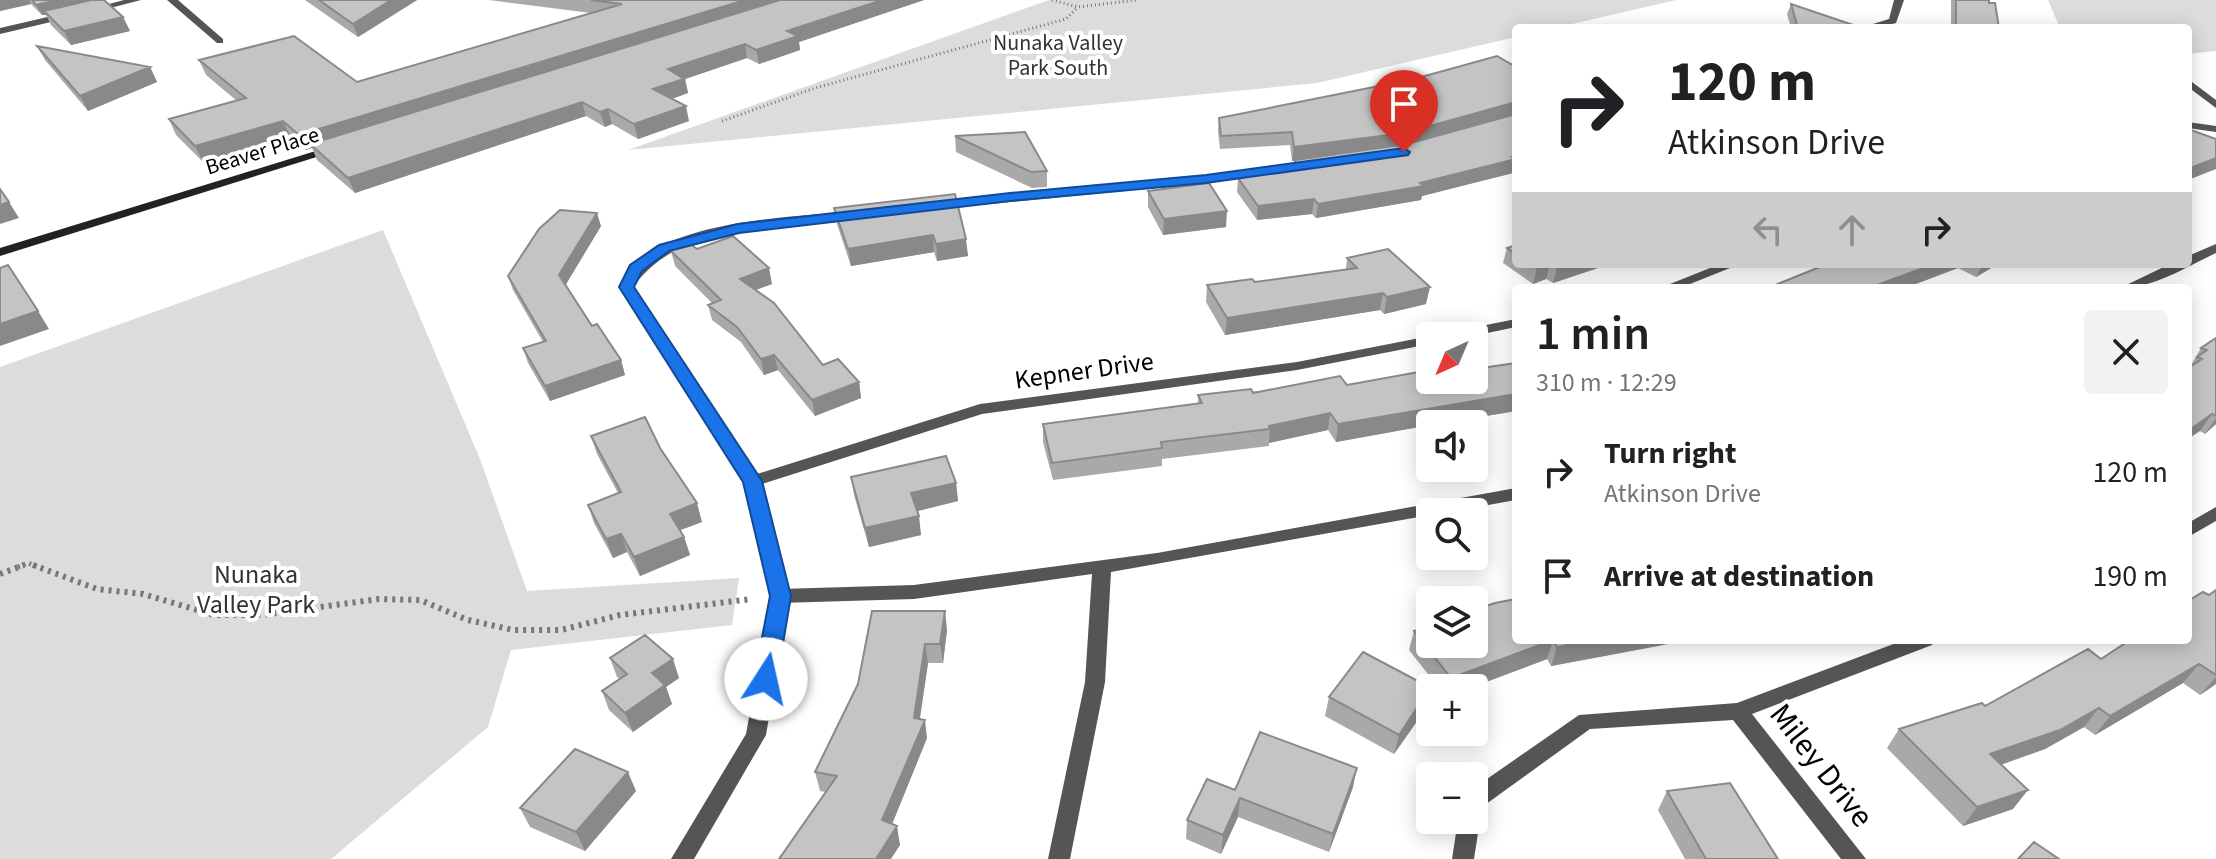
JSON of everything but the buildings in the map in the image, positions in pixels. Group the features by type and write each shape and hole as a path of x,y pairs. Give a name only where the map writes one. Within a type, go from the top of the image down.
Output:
{"street":[{"path":"0,31 136,0"},
{"path":"172,0 220,41"},
{"path":"1893,21 1899,0"},
{"path":"1881,24 1893,21 1898,24"},
{"path":"2192,85 2216,105"},
{"path":"2192,126 2216,129"},
{"name":"Beaver Place","path":"0,252 345,145"},
{"path":"919,208 1206,179 1328,163"},
{"path":"682,859 756,735 780,596 753,481 626,287 635,268 664,248 695,237 874,213"},
{"path":"2192,259 2216,248"},
{"path":"1678,284 1722,268"},
{"path":"2136,284 2172,268"},
{"path":"1488,329 1512,324"},
{"name":"Kepner Drive","path":"753,481 980,409 1297,366 1416,343"},
{"path":"780,596 914,592 1102,567 1512,495"},
{"path":"2192,528 2216,513"},
{"path":"1059,859 1095,682 1102,567"},
{"path":"1488,790 1586,721 1738,711 1914,644"},
{"name":"Miley Drive","path":"1738,711 1855,859"},
{"path":"1463,859 1467,834"}],"path":[{"path":"1052,0 1078,7 1137,0"},
{"path":"722,121 883,68 1066,19 1078,7"},
{"path":"0,574 28,563 97,589 143,594 214,615 261,615 379,599 420,600 468,620 513,630 561,630 620,615 780,596"}],"green space":[{"name":"Nunaka Valley Park South","path":"1049,0 1676,0 1572,24 1512,24 1512,38 1317,83 628,150"},
{"path":"2048,0 2216,0 2216,51 2192,54 2192,24 2058,24"},
{"name":"Nunaka Valley Park","path":"383,230 480,459 527,591 739,578 732,625 511,650 488,727 331,859 0,859 0,367"}],"route":[{"path":"766,679 780,596 753,481 626,287 635,268 664,248 695,237 738,229 1010,197 1206,179 1404,152"}]}
